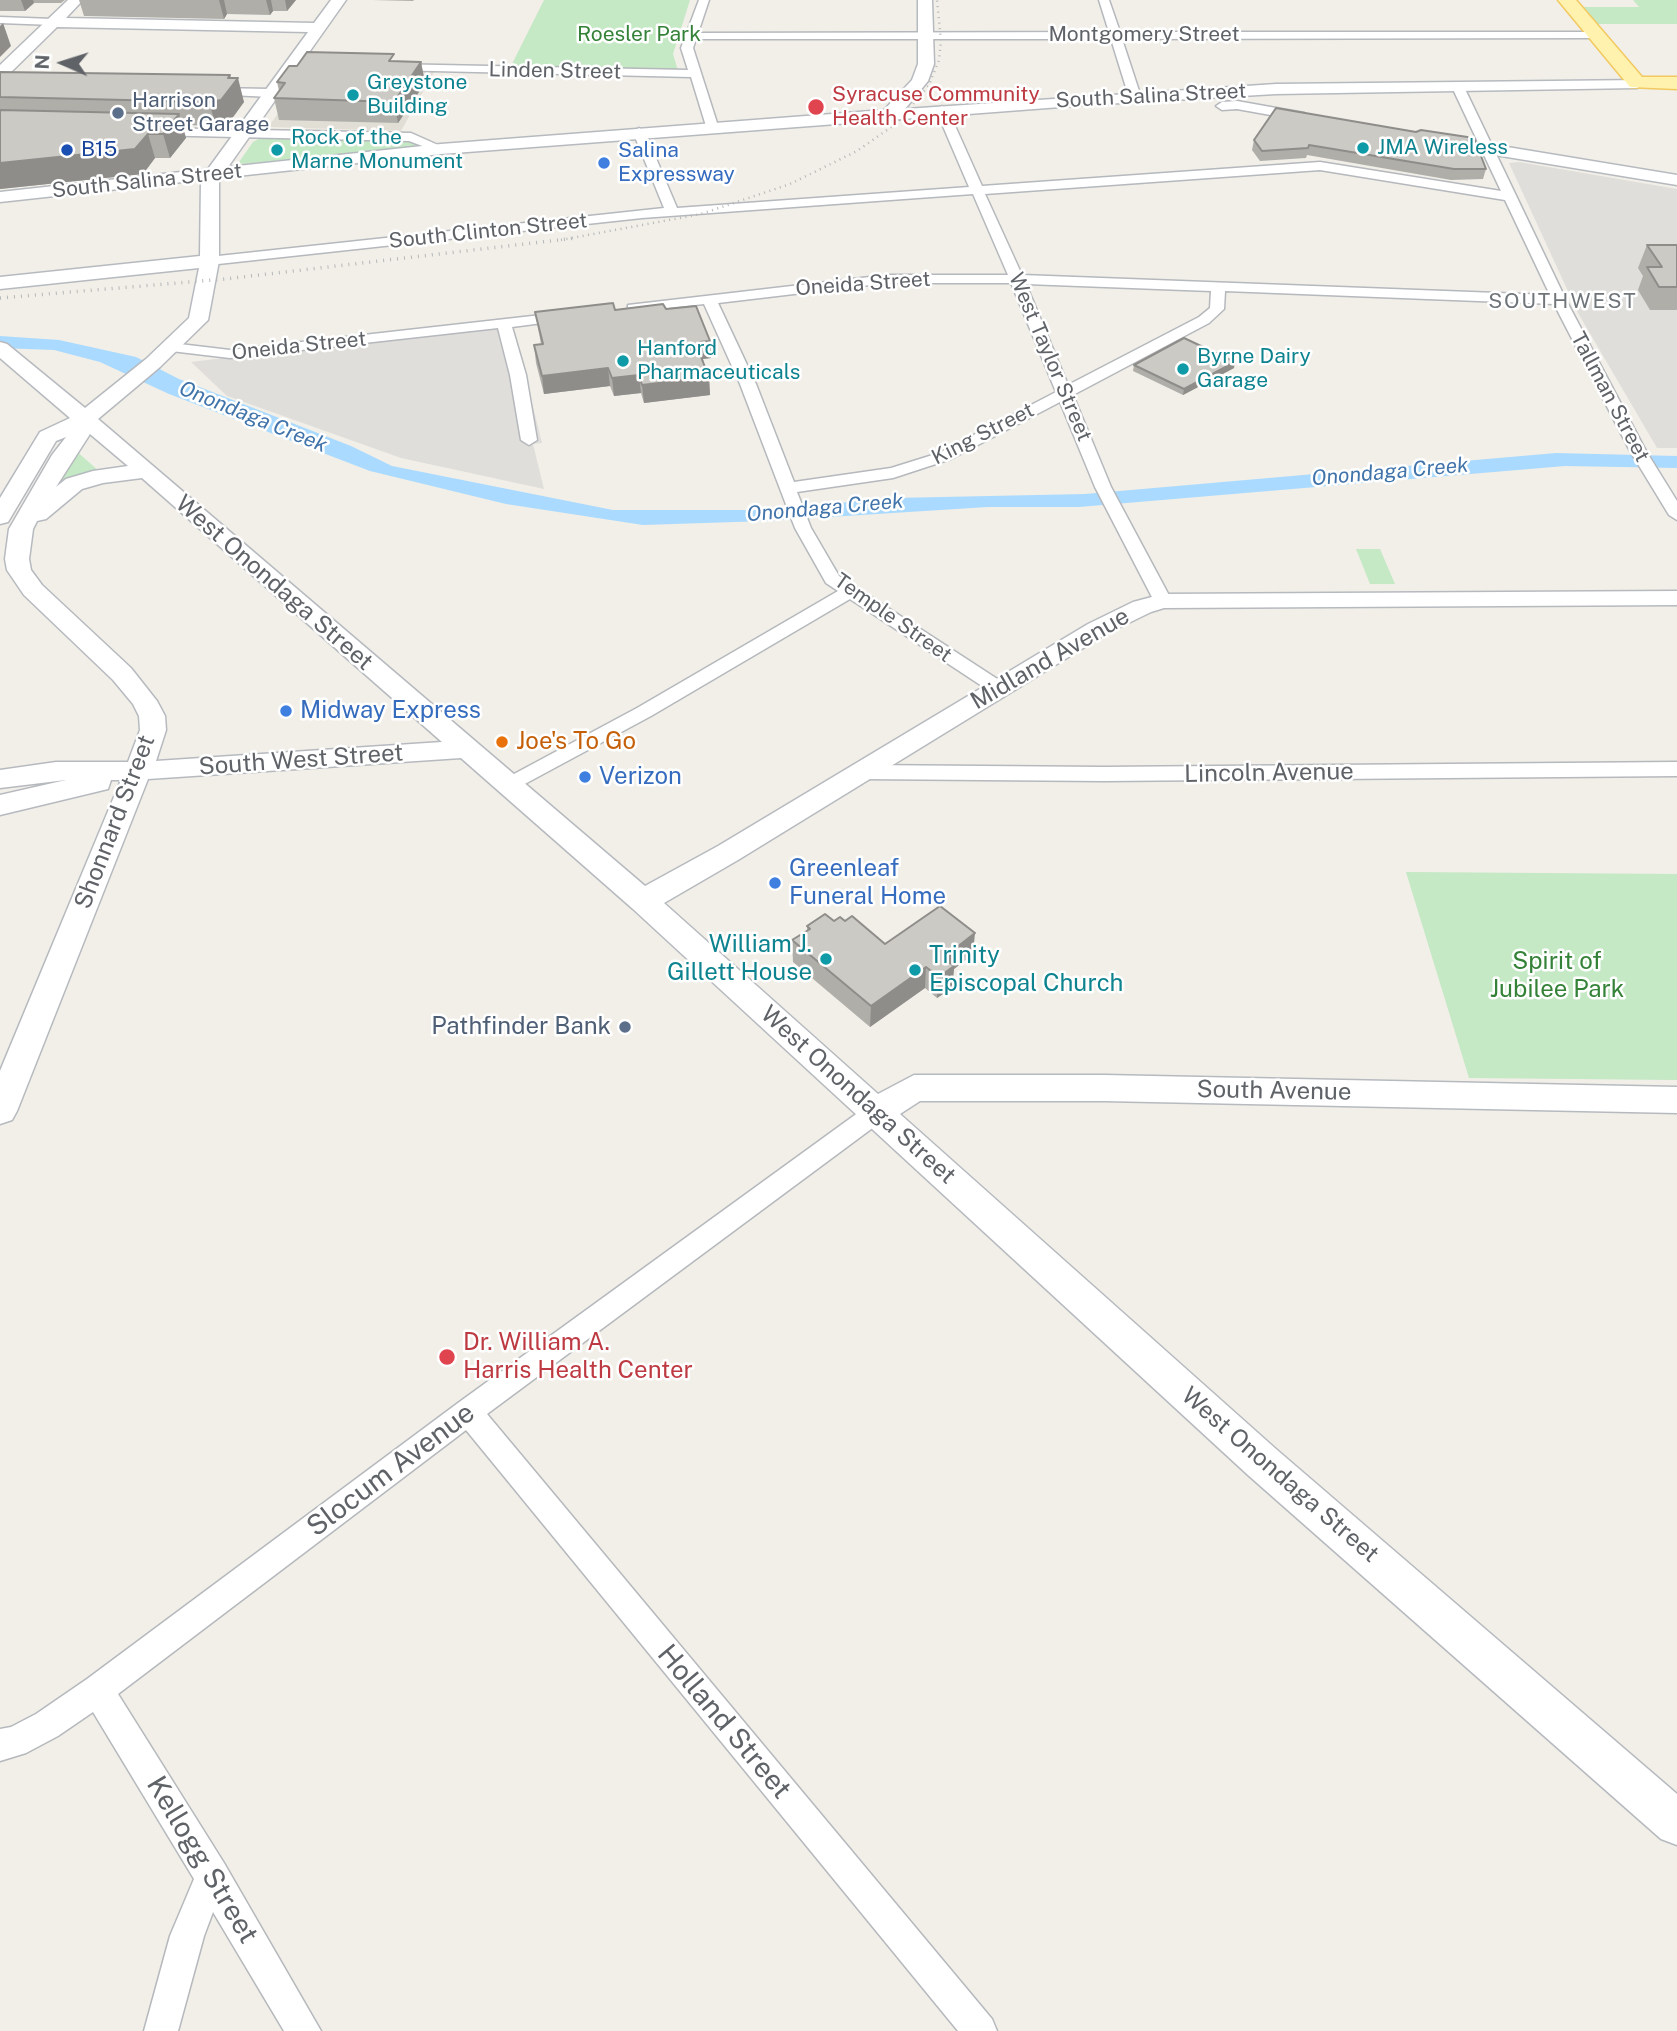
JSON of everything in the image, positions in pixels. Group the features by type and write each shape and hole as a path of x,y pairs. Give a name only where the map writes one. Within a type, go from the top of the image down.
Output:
{"main road":[{"path":"0,74 76,0"},
{"path":"84,419 153,363 198,320 209,261 213,174 339,0"},
{"path":"890,114 920,81 926,64 928,35 925,0"},
{"path":"1567,0 1637,83"},
{"path":"53,22 318,28"},
{"name":"South Salina Street","path":"0,197 442,149 942,110 1276,89 1677,83"},
{"path":"1489,149 1677,180"},
{"name":"South Clinton Street","path":"0,283 209,261"},
{"name":"West Onondaga Street","path":"2,350 147,471 643,901 878,1111 1262,1462 1677,1823"},
{"name":"Shonnard Street","path":"0,1111 149,744 152,716 144,701 122,674 33,590 19,570 11,523 82,430 84,419"},
{"path":"11,523 74,484 101,476 147,471"},
{"name":"Midland Avenue","path":"643,901 728,853 1097,629 1142,607 1163,601 1677,598"},
{"name":"South West Street","path":"0,779 55,771 137,771 466,749"},
{"name":"South West Street","path":"0,805 137,771"},
{"name":"South Avenue","path":"878,1111 914,1088 1104,1088 1677,1100"}],"street":[{"path":"704,0 687,48 712,126"},
{"path":"1104,0 1135,97"},
{"path":"0,20 53,22"},
{"name":"Montgomery Street","path":"691,36 1598,35"},
{"name":"Linden Street","path":"373,66 695,74"},
{"name":"Tallman Street","path":"1458,87 1559,300 1638,451 1677,515"},
{"path":"197,91 271,93"},
{"path":"1222,106 1237,105 1317,120"},
{"name":"West Taylor Street","path":"942,110 1103,486 1163,601"},
{"path":"137,131 411,137 442,149"},
{"path":"639,132 672,212"},
{"name":"South Clinton Street","path":"209,261 672,212 1333,167 1512,197"},
{"name":"Oneida Street","path":"612,310 887,279 1017,280 1559,300"},
{"name":"King Street","path":"790,494 869,478 945,456 1214,314 1217,309 1218,287"},
{"name":"Temple Street","path":"709,299 748,384 803,528 832,579 998,688"},
{"name":"Oneida Street","path":"171,347 207,354 230,354 587,313"},
{"path":"504,323 518,375 529,440"},
{"path":"508,786 632,718 849,592"},
{"name":"Lincoln Avenue","path":"861,772 1104,774 1677,769"},
{"name":"Slocum Avenue","path":"0,1745 15,1742 47,1725 98,1690 468,1412 878,1111"},
{"name":"Holland Street","path":"468,1412 980,2031"},
{"name":"Kellogg Street","path":"98,1690 304,2031"},
{"path":"161,2031 187,1936 212,1875"}],"shaded area":[{"name":"Greystone Building","path":"310,71 434,72 401,131 268,127"},
{"path":"1519,162 1677,189 1677,448 1657,448 1578,313 1509,163"},
{"path":"512,322 542,443 533,444 544,489 401,458 227,396 191,362"}],"green space":[{"name":"Roesler Park","path":"544,0 690,0 673,54 678,71 510,68"},
{"path":"1633,0 1677,0 1677,24 1597,24 1582,7 1639,7"},
{"path":"260,138 416,144 413,148 242,164 239,162 253,142"},
{"path":"74,449 100,472 54,490"},
{"path":"1356,549 1380,549 1395,584 1370,584"},
{"name":"Spirit of Jubilee Park","path":"1406,872 1677,874 1677,1080 1469,1078"}],"water":[{"name":"Onondaga Creek","path":"0,336 59,340 136,357 179,379 351,446 392,466 613,510 761,510 894,498 1085,494 1556,453 1677,456 1677,468 1565,466 1079,507 988,507 766,521 643,525 506,504 370,471 169,394 100,362 54,350 0,348"}],"building":[{"path":"307,52 394,54 389,61 421,62 394,102 274,98 285,83 277,82 289,66 297,66"},
{"path":"0,72 230,75 228,78 238,78 221,100 209,102 0,97"},
{"name":"JMA Wireless","path":"1276,108 1416,132 1421,130 1474,138 1486,169 1454,169 1309,145 1308,148 1262,151 1254,140"},
{"path":"0,110 179,114 163,134 148,134 135,149 0,163"},
{"path":"1647,245 1677,245 1677,287 1659,287 1647,267 1662,267"},
{"name":"Hanford Pharmaceuticals","path":"613,303 615,310 663,304 666,309 696,306 710,341 699,342 703,351 699,352 709,377 642,385 639,375 612,378 608,368 542,376 534,345 543,344 535,312"},
{"name":"Byrne Dairy Garage","path":"1184,338 1235,362 1184,389 1134,365"},
{"path":"940,906 975,933 943,958 954,966 939,977 926,967 871,1006 792,940 810,929 807,926 825,914 834,921 840,917 845,921 852,916 885,944"}],"railway":[{"path":"565,239 701,214 790,184 857,151 897,123 929,85 939,60 941,41 937,0"},
{"path":"565,239 576,238"},
{"path":"0,298 225,279 565,239"}],"place":[{"name":"Greystone Building","path":"353,95"},
{"name":"Syracuse Community Health Center","path":"816,107"},
{"name":"Harrison Street Garage","path":"118,113"},
{"name":"JMA Wireless","path":"1363,148"},
{"name":"B15","path":"67,150"},
{"name":"Rock of the Marne Monument","path":"277,150"},
{"name":"Salina Expressway","path":"604,163"},
{"name":"Hanford Pharmaceuticals","path":"623,361"},
{"name":"Byrne Dairy Garage","path":"1183,369"},
{"name":"Midway Express","path":"286,711"},
{"name":"Joe's To Go","path":"502,742"},
{"name":"Verizon","path":"585,777"},
{"name":"Greenleaf Funeral Home","path":"775,883"},
{"name":"William J. Gillett House","path":"826,959"},
{"name":"Trinity Episcopal Church","path":"915,970"},
{"name":"Pathfinder Bank","path":"625,1027"},
{"name":"Dr. William A. Harris Health Center","path":"447,1357"}],"district":[{"name":"SOUTHWEST","path":"1563,302"}]}
